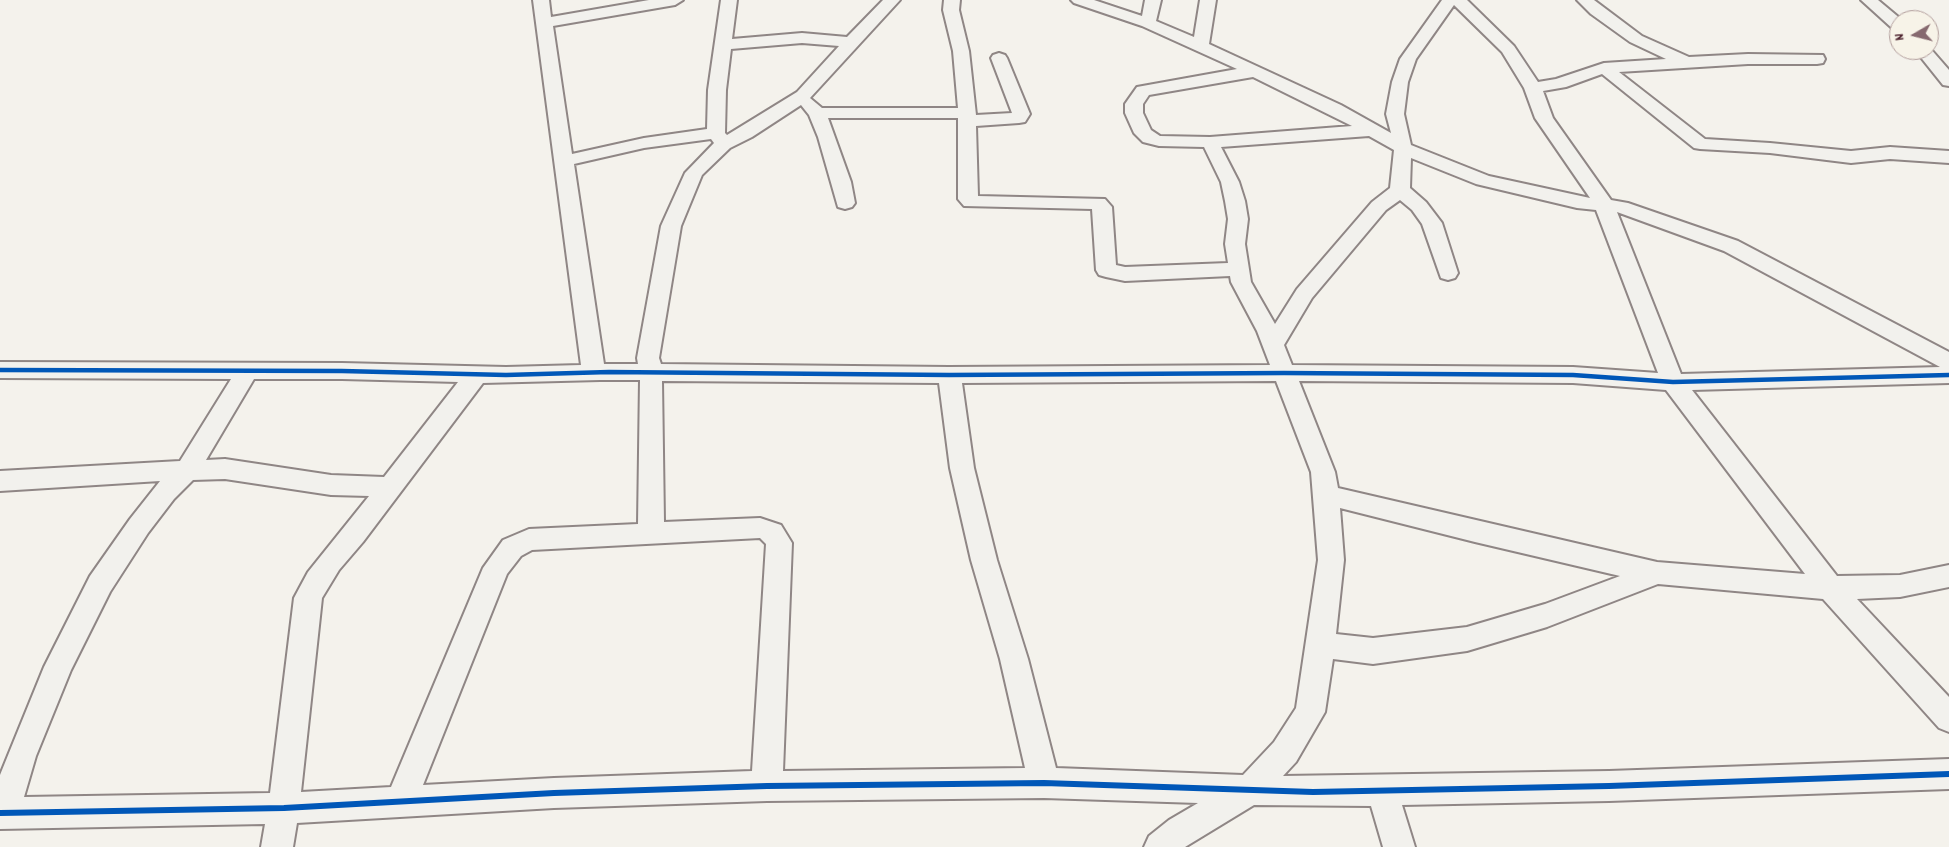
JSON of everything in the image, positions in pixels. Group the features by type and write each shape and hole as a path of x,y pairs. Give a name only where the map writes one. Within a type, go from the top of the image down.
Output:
{"street":[{"path":"541,0 594,374"},
{"path":"544,23 675,0"},
{"path":"650,535 651,372 648,358 671,226 694,173 720,139 718,71 729,0"},
{"path":"564,161 644,143 720,139 746,133 803,96 851,42 892,0"},
{"path":"952,0 951,10 961,50 966,117 968,199 971,202 1098,203 1102,206 1106,270 1125,274 1239,269"},
{"path":"1079,0 1148,24 1200,46 1252,72 1335,109 1404,148 1483,180 1576,202 1604,204 1630,210 1732,246 1949,362"},
{"path":"1148,24 1153,0"},
{"path":"1200,46 1208,0"},
{"path":"1448,273 1432,223 1419,206 1400,190 1400,172 1404,148 1395,114 1400,82 1408,59 1450,0"},
{"path":"1458,0 1508,49 1533,88 1544,118 1571,153 1604,204 1673,382 1797,542 1830,588 1949,718"},
{"path":"1585,0 1604,17 1636,39 1684,61"},
{"path":"1869,0 1889,17"},
{"path":"722,45 802,38 851,42"},
{"path":"817,112 1020,118 1021,114 999,58"},
{"path":"1533,88 1560,83 1604,68 1684,61 1818,59"},
{"path":"1932,60 1949,81"},
{"path":"1604,68 1700,144 1770,148 1851,157 1890,153 1945,160"},
{"path":"1252,72 1147,89 1134,104 1134,113 1143,133 1149,138 1210,142 1374,130"},
{"path":"803,96 817,112 842,182 845,203"},
{"path":"1160,847 1180,830 1250,790 1285,752 1310,712 1322,645 1331,560 1323,472 1268,331 1242,282 1235,244 1238,219 1235,201 1230,182 1210,142"},
{"path":"1273,345 1304,294 1378,206 1400,190"},
{"path":"0,370 247,371 476,375 651,372 949,375 1284,373 1573,375 1673,382 1766,382 1949,375"},
{"path":"247,371 188,469 165,492 118,554 100,584 58,667 21,756 2,813 284,808 554,793 767,786 1044,783 1250,790 1382,791 1949,774"},
{"path":"277,847 284,808 308,598 317,580 330,562 354,535 476,375"},
{"path":"949,375 962,468 984,560 1014,659 1044,783"},
{"path":"0,482 188,469 225,469 330,485 389,487"},
{"path":"1326,495 1476,532 1657,573 1830,588 1900,586 1949,576"},
{"path":"400,803 496,568 512,548 529,540 760,528 772,532 780,543 767,786"},
{"path":"1322,645 1373,651 1467,639 1547,615 1657,573"},
{"path":"1382,791 1399,847"}],"cycle path":[{"path":"0,370 342,371 506,375 609,372 949,375 1284,373 1573,375 1673,382 1949,375"},
{"path":"0,813 284,808 554,793 767,786 1044,783 1313,792 1609,786 1949,774"}]}
